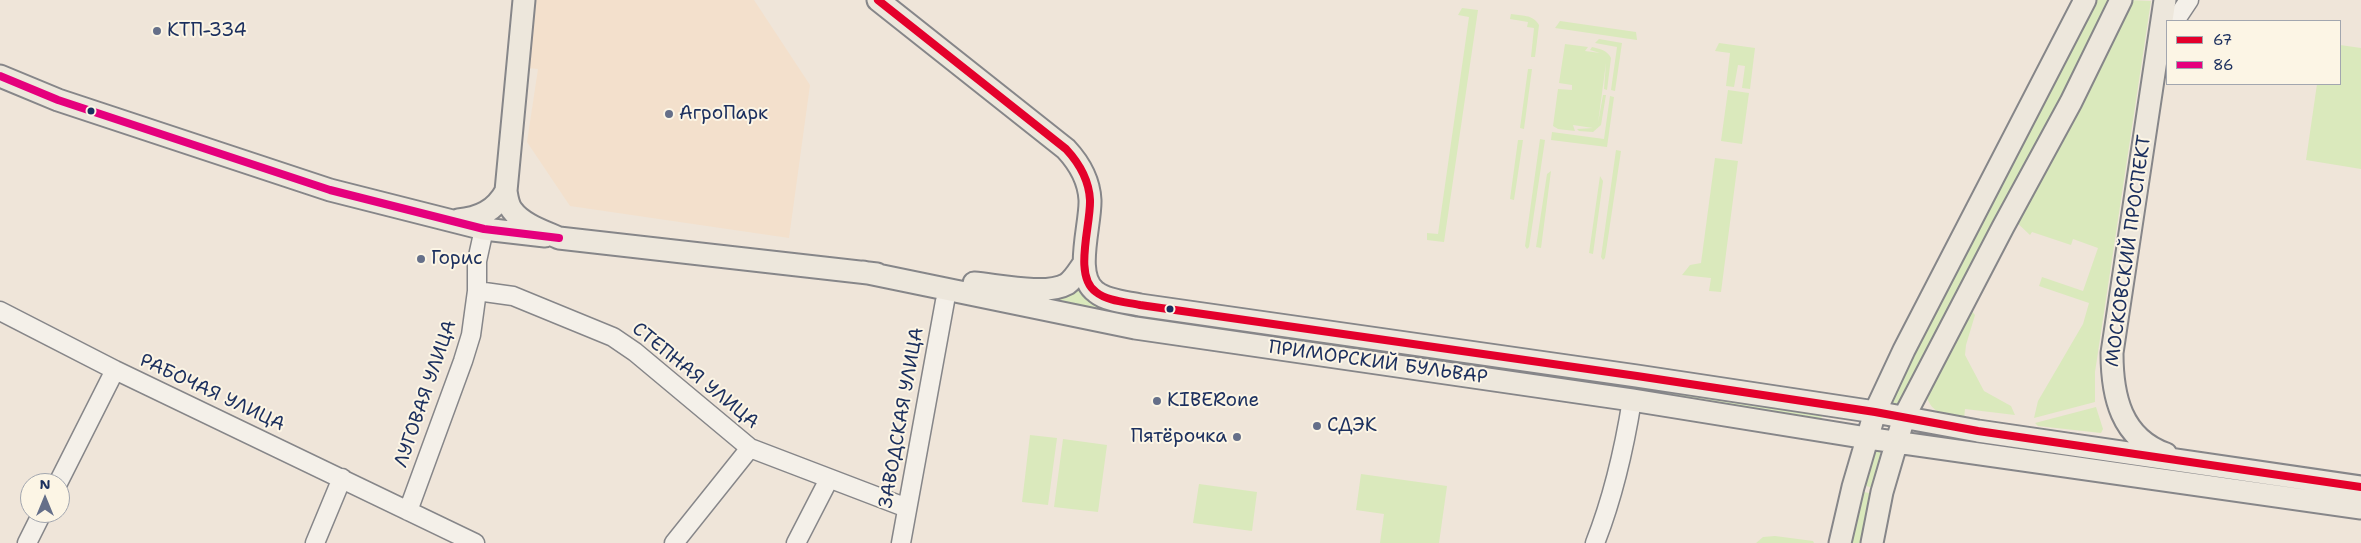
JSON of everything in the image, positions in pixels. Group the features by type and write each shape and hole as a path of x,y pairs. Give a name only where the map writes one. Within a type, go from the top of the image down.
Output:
{"main road":[{"path":"524,0 506,191 511,209 521,218 536,228 559,238"},
{"path":"0,76 58,100 330,190 400,206 484,229 863,272 1040,289 1067,284 1084,263 1090,219 1090,198 1085,176 1077,161 1066,149 878,0"},
{"path":"1840,543 1866,438 1875,412 1908,342 2085,0"},
{"path":"1872,543 1882,492 1895,442 1904,417 2003,227 2071,102 2122,0"},
{"name":"МОСКОВСКИЙ ПРОСПЕКТ","path":"2165,0 2163,41 2112,353 2112,377 2123,419 2135,436 2155,450 2190,462"},
{"path":"452,221 470,219 485,214 500,202 506,191"},
{"name":"ПРИМОРСКИЙ БУЛЬВАР","path":"1084,263 1085,275 1089,286 1103,297 1140,305 1637,376 1904,417"},
{"name":"ПРИМОРСКИЙ БУЛЬВАР","path":"863,272 1135,328 1632,400 1866,438 2361,508"},
{"path":"1135,328 1140,305"},
{"path":"1632,400 1637,376"},
{"path":"1904,417 1978,431 2361,488"}],"street":[{"path":"2177,20 2189,0"},
{"name":"ЛУГОВАЯ УЛИЦА","path":"408,511 463,361 470,335 477,291 477,261 484,229"},
{"name":"СТЕПНАЯ УЛИЦА","path":"477,291 513,296 613,337 635,352 750,448 907,508"},
{"name":"ЗАВОДСКАЯ УЛИЦА","path":"901,543 945,301"},
{"name":"РАБОЧАЯ УЛИЦА","path":"0,311 115,370 474,543"},
{"path":"63,473 115,370"},
{"path":"1596,543 1609,510 1623,458 1632,400"},
{"path":"674,543 750,448"},
{"path":"315,543 342,478"},
{"path":"796,543 829,479"},
{"path":"27,543 37,523"}],"shaded area":[{"name":"АгроПарк","path":"535,0 754,0 810,85 789,238 570,206 527,142 538,69 528,68"}],"green space":[{"path":"2096,0 2111,0 1899,406 1892,405 1894,392"},
{"path":"2127,0 2151,1 2095,372 2095,402 2034,418 2038,401 2083,324 2089,303 2039,286 2042,277 2083,291 2098,248 2073,239 2071,245 2032,232 2030,235 2013,219"},
{"path":"1462,8 1478,10 1444,242 1427,240 1427,233 1438,234 1469,17 1458,15"},
{"path":"1511,14 1530,17 1539,25 1535,57 1531,57 1534,28 1527,27 1528,22 1510,19"},
{"path":"1560,21 1636,32 1637,40 1555,28"},
{"path":"1599,39 1622,43 1615,91 1611,90 1617,47 1595,43"},
{"path":"1719,43 1755,48 1750,89 1742,88 1745,66 1738,65 1734,87 1726,86 1730,53 1715,51"},
{"path":"1565,44 1588,47 1585,51 1600,53 1590,50 1592,47 1600,49 1611,58 1607,90 1604,89 1606,63 1598,123 1603,95 1606,95 1601,125 1593,132 1579,131 1577,129 1593,128 1573,125 1575,131 1558,129 1553,126 1558,89 1572,90 1572,85 1559,83"},
{"path":"2341,45 2361,48 2361,169 2306,160 2317,85 2341,85"},
{"path":"1528,69 1532,69 1524,129 1520,128"},
{"path":"1728,90 1749,93 1742,144 1721,141"},
{"path":"1610,96 1614,97 1607,147 1551,140 1552,132 1604,139"},
{"path":"1540,139 1545,140 1529,247 1527,249 1525,246"},
{"path":"1518,140 1523,140 1514,200 1510,199"},
{"path":"1616,150 1621,151 1605,258 1603,260 1601,257"},
{"path":"1715,158 1738,161 1721,292 1709,291 1711,278 1682,275 1690,265 1701,263"},
{"path":"1551,171 1541,248 1536,247 1547,174"},
{"path":"1600,176 1603,181 1593,254 1589,253"},
{"path":"1078,287 1081,291 1131,314 1130,317 1049,300 1050,297"},
{"path":"1971,310 1975,315 1965,355 1984,391 2011,406 2015,415 1965,409 1964,419 1940,413 1932,407 1926,395"},
{"path":"1203,321 1625,384 1624,389 1201,331"},
{"path":"1644,388 1821,412 1822,417 1819,420 1644,393"},
{"path":"2096,407 2103,429 2101,433 2038,426 2035,423"},
{"path":"1030,435 1057,438 1048,505 1022,502"},
{"path":"1063,439 1107,445 1098,512 1054,507"},
{"path":"1875,448 1880,449 1881,459 1875,488 1861,485"},
{"path":"1361,474 1447,486 1439,543 1380,543 1384,514 1356,510"},
{"path":"1199,484 1257,492 1252,531 1193,523"},
{"path":"1859,491 1874,494 1866,543 1849,543"},
{"path":"1775,536 1813,541 1814,543 1756,543 1763,537"}],"transit line":[{"name":"67","path":"878,0 1071,154 1083,172 1090,200 1084,262 1086,274 1089,284 1096,292 1111,299 1140,305 1637,376 1875,412 1978,431 2361,487"},
{"name":"86","path":"0,76 58,100 330,190 484,229 559,238"}],"place":[{"name":"КТП-334","path":"157,31"},
{"name":"АгроПарк","path":"669,114"},
{"name":"Горис","path":"421,259"},
{"name":"KIBERone","path":"1157,401"},
{"name":"СДЭК","path":"1317,426"},
{"name":"Пятёрочка","path":"1237,437"}]}
